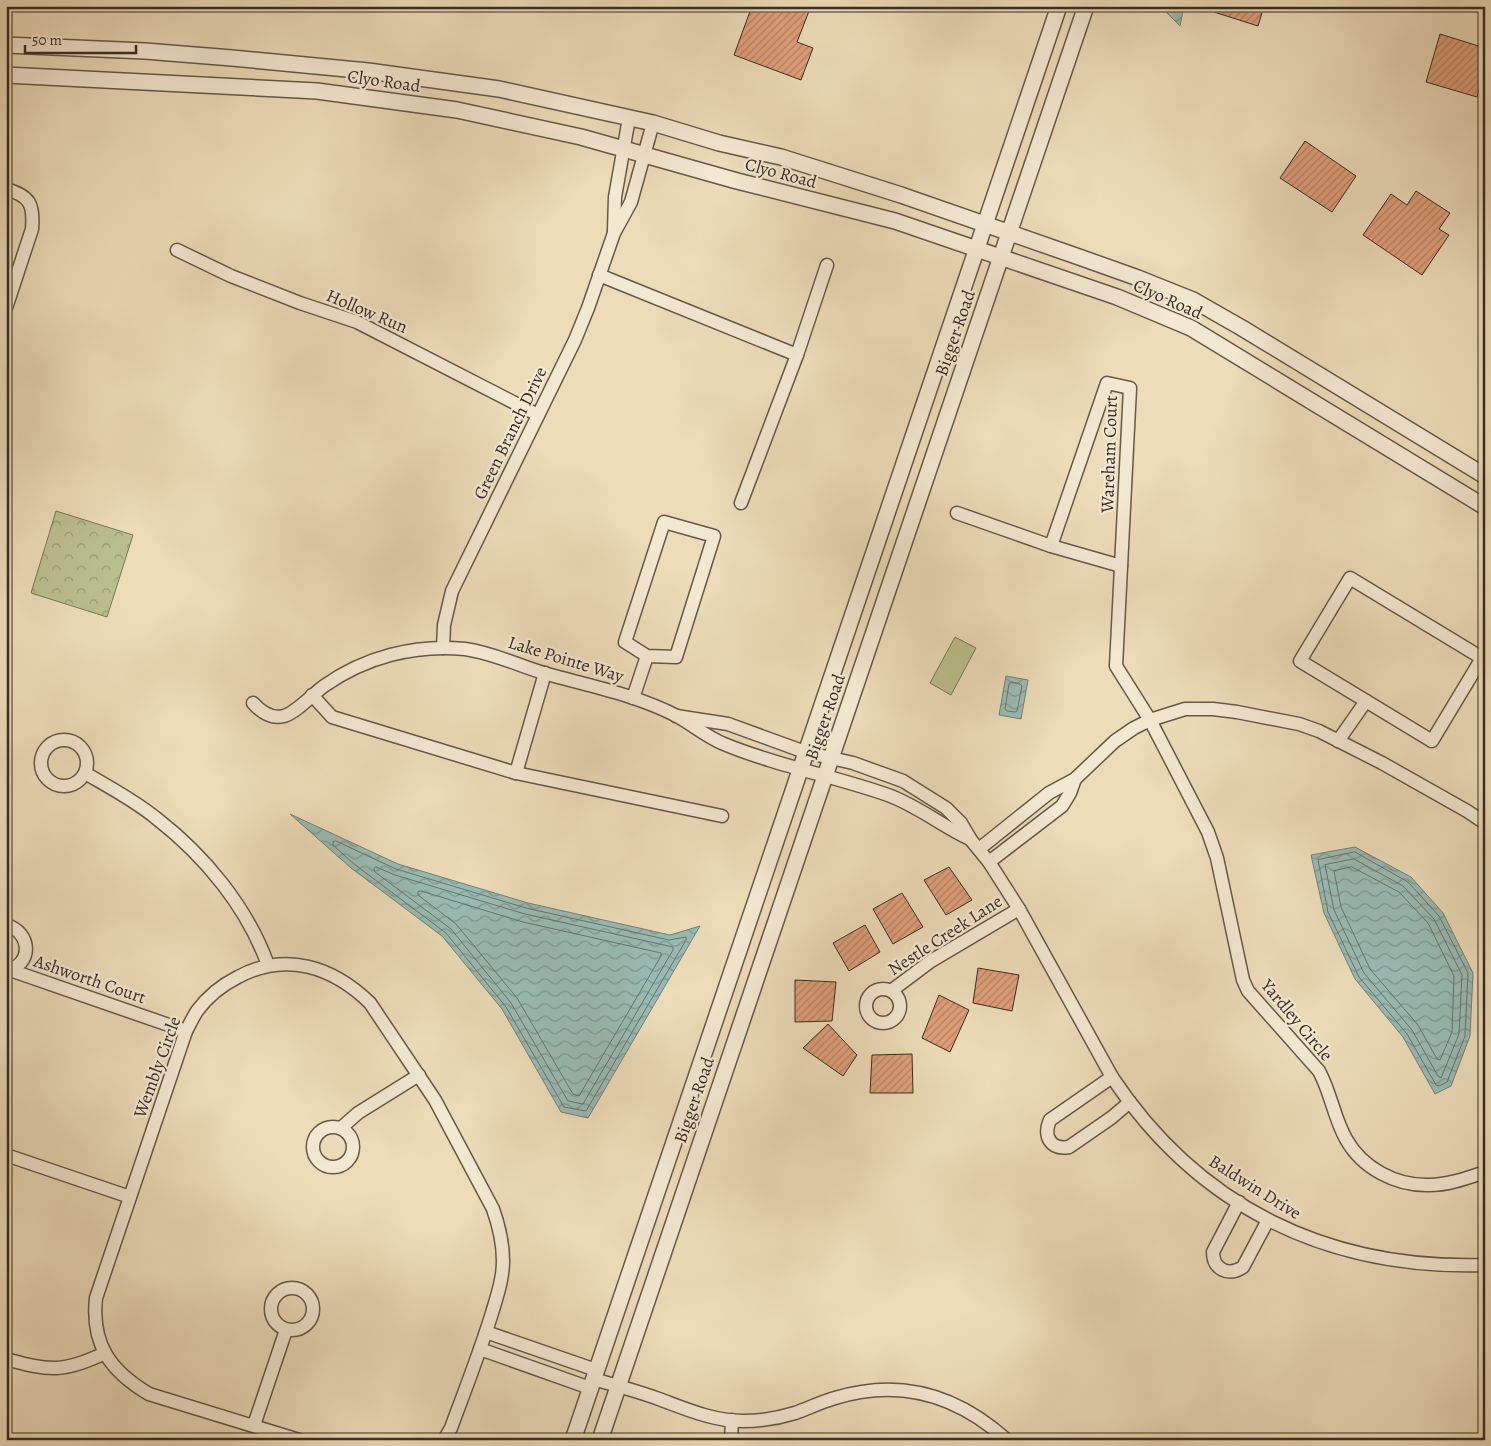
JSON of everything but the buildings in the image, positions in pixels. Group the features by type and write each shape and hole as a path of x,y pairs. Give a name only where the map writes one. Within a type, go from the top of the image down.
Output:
{"street":[{"name":"Bigger Road","path":"573,1440 1059,6"},
{"name":"Bigger Road","path":"600,1440 1086,6"},
{"name":"Clyo Road","path":"6,45 154,52 368,71 499,89 653,123 719,143 781,157 1009,232 1138,278 1192,300 1242,328 1485,476"},
{"name":"Clyo Road","path":"6,75 317,91 457,110 581,136 787,194 895,221 1117,297 1191,328 1485,507"},
{"name":"Green Branch Drive","path":"614,233 614,197 629,118"},
{"name":"Green Branch Drive","path":"442,648 444,625 452,591 575,340 614,233 631,202 653,123"},
{"path":"6,188 19,192 26,197 31,205 34,216 32,229 9,292 6,308"},
{"name":"Hollow Run","path":"177,250 231,276 300,303 357,322 538,414"},
{"path":"741,502 797,355 826,265"},
{"path":"599,275 797,355"},
{"name":"Wareham Court","path":"1051,546 1107,383 1130,388 1116,666 1150,720"},
{"path":"958,513 1051,546 1121,566"},
{"path":"664,522 714,536 676,657 647,656 625,642 664,522"},
{"path":"1350,578 1482,658 1432,741 1366,701 1300,661 1350,578"},
{"name":"Lake Pointe Way","path":"253,703 266,714 283,716 291,713 312,695 354,668 389,655 409,650 442,648 466,650 499,657 545,673 632,698 676,716 722,744 799,769"},
{"path":"632,698 647,656"},
{"path":"516,773 545,673"},
{"path":"312,695 332,717 516,773 722,816"},
{"path":"1338,741 1366,701"},
{"path":"975,844 1049,793 1075,779 1115,741 1150,720 1185,709 1213,709 1299,724 1319,731 1382,763 1485,823"},
{"name":"Lake Pointe Way","path":"676,716 728,724 806,752 831,758"},
{"name":"Yardley Circle","path":"1150,720 1208,832 1217,858 1242,980 1248,991 1319,1071 1325,1083 1337,1121 1355,1153 1370,1166 1389,1177 1410,1184 1429,1186 1446,1184 1485,1172"},
{"name":"Baldwin Drive","path":"831,758 853,763 902,781 946,808 961,823 1019,909 1112,1076 1130,1102 1165,1144 1187,1165 1268,1220 1308,1238 1339,1249 1376,1258 1418,1264 1449,1266 1485,1265"},
{"name":"Baldwin Drive","path":"799,769 887,795 928,814 950,830 975,844"},
{"path":"85,773 156,817 202,860 231,895 247,920 260,942 268,965"},
{"path":"989,862 1062,806 1070,793 1075,779"},
{"name":"Nestle Creek Lane","path":"891,990 931,961 1019,909"},
{"name":"Ashworth Court","path":"6,925 20,933 26,947 22,961 17,967 8,970"},
{"name":"Wembly Circle","path":"299,1440 149,1394 130,1383 105,1354 96,1328 94,1313 96,1298 186,1031 197,1011 212,993 246,972 268,965 291,964 325,971 341,979 370,1003 435,1100 493,1209 499,1226 503,1263 500,1286 480,1349 451,1428 444,1440"},
{"name":"Ashworth Court","path":"8,970 186,1031"},
{"path":"341,1128 358,1113 419,1076"},
{"path":"1112,1076 1050,1120 1046,1128 1049,1140 1056,1146 1062,1148 1069,1147 1130,1102"},
{"path":"6,1155 130,1197"},
{"path":"1239,1202 1214,1247 1213,1259 1221,1270 1230,1272 1237,1271 1243,1267 1268,1220"},
{"path":"254,1425 286,1330"},
{"path":"486,1332 593,1379"},
{"path":"480,1349 617,1386 707,1417 732,1420 773,1418 855,1392 884,1389 906,1390 931,1395 974,1413 990,1424 1007,1440"},
{"path":"6,1358 37,1368 52,1369 74,1366 105,1354"},
{"path":"732,1420 732,1440"}],"green space":[{"path":"56,511 133,535 107,617 31,593"},
{"path":"955,637 976,648 951,695 930,683"}],"water":[{"path":"1160,6 1184,6 1180,26"},
{"path":"1006,676 1028,680 1021,719 999,715"},
{"path":"290,814 398,864 528,903 670,935 700,926 588,1118 561,1112 502,1009 442,936 351,868"},
{"path":"1355,847 1411,877 1443,913 1473,973 1470,1036 1451,1086 1435,1094 1403,1037 1355,979 1324,913 1311,855"}]}
